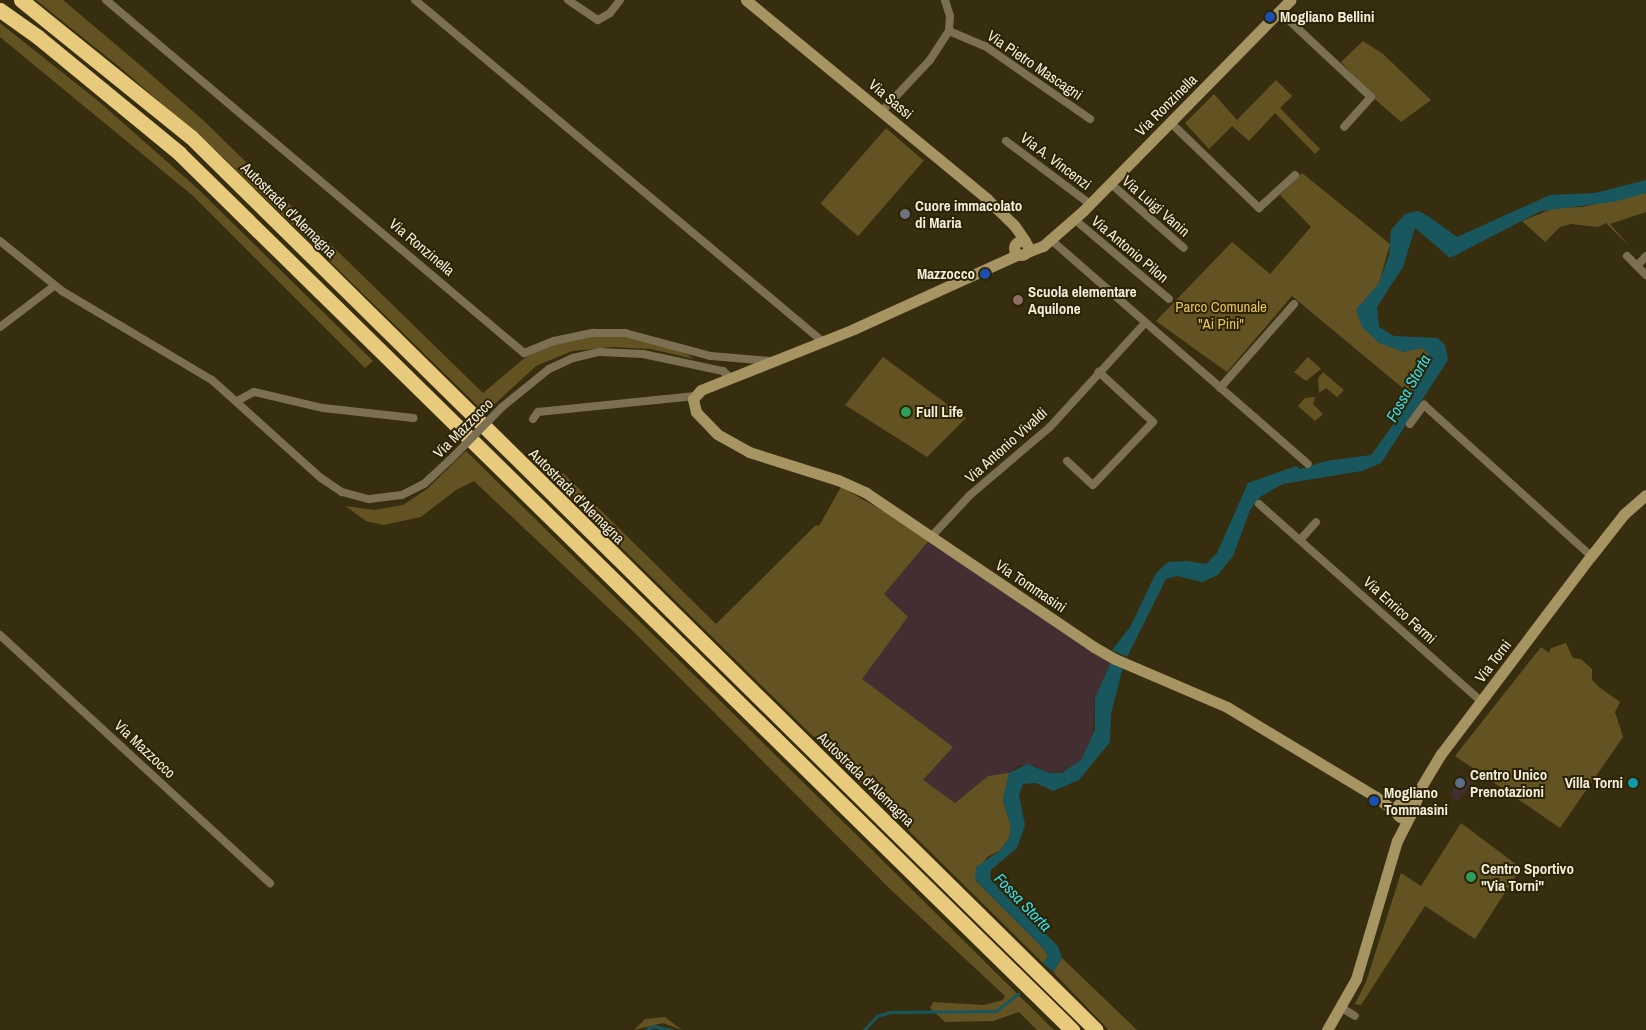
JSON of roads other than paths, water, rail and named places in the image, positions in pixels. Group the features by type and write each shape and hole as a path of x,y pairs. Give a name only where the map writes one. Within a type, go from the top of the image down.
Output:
{"highway":[{"name":"Autostrada d'Alemagna","path":"21,0 190,137 1096,1030"},
{"path":"0,10 38,37 179,153 1072,1030"}],"street":[{"name":"Via Ronzinella","path":"106,0 524,353 554,341 592,334 625,333 711,356 772,362"},
{"path":"415,0 822,341"},
{"path":"568,0 598,20 610,13 620,0"},
{"name":"Via Sassi","path":"746,0 882,111 1014,225 1021,247"},
{"path":"882,111 934,55 949,32 950,16 945,0"},
{"name":"Via Ronzinella","path":"534,419 538,412 698,393 730,377 822,341 998,262 1021,247 1038,245 1061,230 1090,204 1290,0"},
{"path":"1279,11 1371,97 1344,127"},
{"name":"Via Pietro Mascagni","path":"949,32 985,46 1090,119"},
{"path":"1170,122 1259,208 1295,175"},
{"name":"Via A. Vincenzi","path":"1006,141 1090,204"},
{"name":"Via Luigi Vanin","path":"1110,183 1184,248"},
{"name":"Via Antonio Pilon","path":"1074,219 1169,299"},
{"path":"1045,240 1145,323 1308,464"},
{"name":"Via Mazzocco","path":"0,241 54,286 202,373 237,400 321,478 353,496 382,499 408,493 424,484 502,407 549,369 573,358 600,352 652,356 723,370 730,377"},
{"path":"1627,256 1646,275"},
{"path":"1637,266 1646,256"},
{"path":"0,327 54,286"},
{"path":"1220,388 1294,304"},
{"name":"Via Antonio Vivaldi","path":"931,537 970,495 1050,427 1145,323"},
{"path":"1067,461 1093,486 1153,422 1099,372"},
{"path":"237,400 254,392 323,408 413,418"},
{"name":"Via Tommasini","path":"698,393 693,404 700,420 726,440 749,452 838,480 865,492 1108,655 1227,707 1376,796 1404,810"},
{"path":"1410,424 1424,405 1591,556"},
{"name":"Via Torni","path":"1327,1030 1342,1008 1358,971 1397,840 1404,810 1481,701 1591,556 1624,514 1646,495"},
{"name":"Via Enrico Fermi","path":"1259,504 1481,701"},
{"path":"1300,540 1316,522"},
{"name":"Via Mazzocco","path":"0,635 270,883"},
{"path":"1342,1008 1355,1016"}],"water":[{"path":"1646,180 1646,193 1613,202 1541,211 1450,258 1415,228 1403,267 1377,307 1379,327 1394,336 1438,338 1445,345 1448,360 1381,463 1362,471 1283,484 1260,497 1250,510 1233,556 1218,575 1202,582 1177,576 1166,579 1127,657 1112,650 1130,627 1156,573 1168,562 1187,561 1206,564 1217,553 1248,483 1296,466 1300,469 1326,461 1371,455 1411,400 1413,396 1411,395 1429,354 1422,348 1403,352 1379,343 1362,327 1356,310 1379,283 1389,255 1391,230 1405,214 1418,211 1457,237 1550,195 1595,193"},
{"path":"1111,662 1123,667 1111,714 1110,742 1079,780 1053,791 1036,783 1023,784 1019,795 1025,825 1017,848 991,870 990,877 1000,890 1058,946 1062,958 1053,972 1043,963 1048,955 1042,947 975,880 976,867 1001,850 1009,838 1011,827 1003,800 1009,773 1027,764 1050,773 1062,773 1081,760 1095,730 1095,698"}],"waterway":[{"name":"Fossa Storta","path":"864,1030 877,1016 890,1012 996,1011 1018,994"},
{"name":"Fossa Storta","path":"646,1030 653,1026 672,1030"}],"place":[{"name":"Mogliano Bellini","path":"1270,17"},
{"name":"Cuore immacolato di Maria","path":"905,214"},
{"name":"Mazzocco","path":"985,274"},
{"name":"Scuola elementare Aquilone","path":"1018,300"},
{"name":"Full Life","path":"906,412"},
{"name":"Centro Unico Prenotazioni","path":"1460,783"},
{"name":"Villa Torni","path":"1633,783"},
{"name":"Mogliano Tommasini","path":"1374,801"},
{"name":"Centro Sportivo \"Via Torni\"","path":"1471,877"}],"park label":[{"name":"Parco Comunale \"Ai Pini\"","path":"1221,314"}]}
